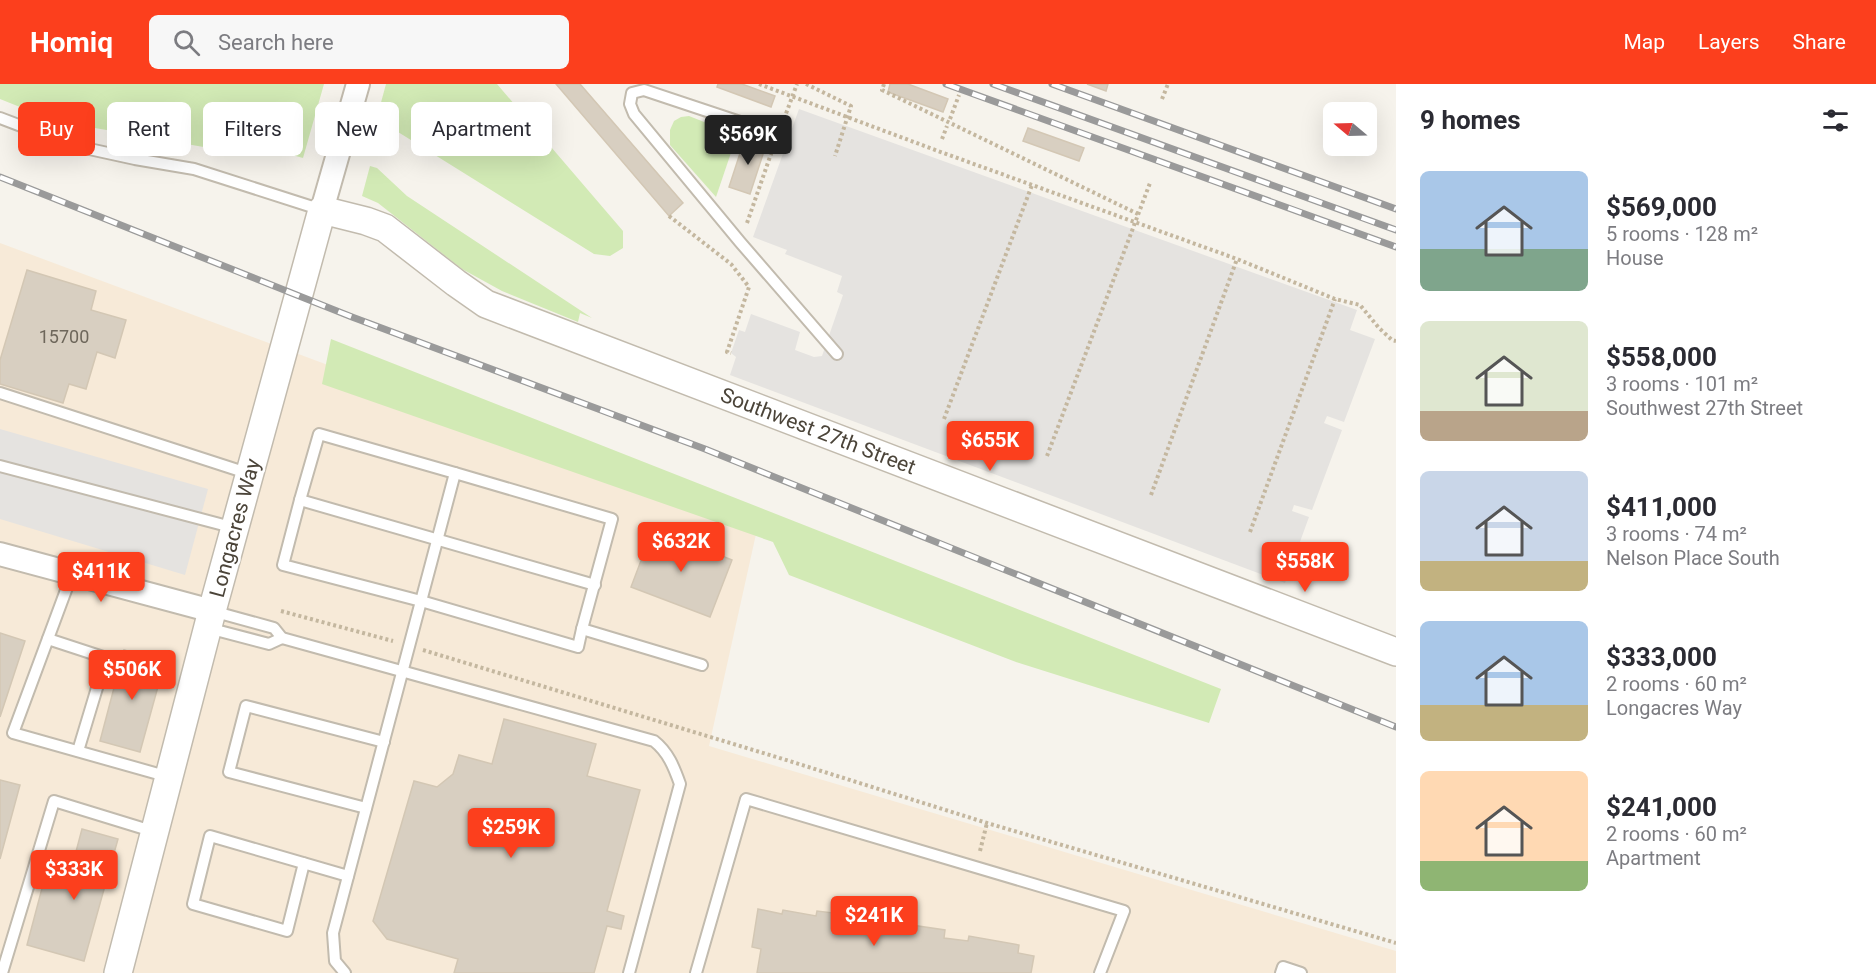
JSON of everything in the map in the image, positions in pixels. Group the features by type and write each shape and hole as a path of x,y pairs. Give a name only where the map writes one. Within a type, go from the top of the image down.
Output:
{"street":[{"name":"Longacres Way","path":"118,973 210,620 358,84"},
{"name":"Southwest 27th Street","path":"322,210 385,228 486,304 1396,652"},
{"path":"0,554 72,574 210,620"}],"lane":[{"path":"779,135 644,90 632,93 630,104 634,114 837,354"},
{"path":"0,118 71,145 194,169 322,210"},
{"path":"0,393 250,474"},
{"path":"319,434 612,519 578,647 421,601 283,565 300,500 319,434"},
{"path":"0,466 236,528"},
{"path":"345,973 334,961 333,933 455,473"},
{"path":"300,500 595,585"},
{"path":"72,574 13,733 170,777"},
{"path":"210,620 269,644 282,638"},
{"path":"210,620 274,628 282,638 654,741 663,748 680,784 629,973"},
{"path":"582,629 702,664"},
{"path":"48,639 106,658 78,751"},
{"path":"366,808 230,772 246,706 384,742"},
{"path":"696,973 746,799 1124,911 1100,973"},
{"path":"2,973 54,801 155,832"},
{"path":"304,863 286,931 193,904 210,836 304,863 348,876"},
{"path":"1281,973 1283,967 1300,973"}],"path":[{"path":"759,84 1237,259 1335,299 1360,305 1379,328 1396,341"},
{"path":"784,119 797,84"},
{"path":"806,84 851,106 835,156"},
{"path":"884,84 882,90 1138,214"},
{"path":"1162,99 1167,84"},
{"path":"950,119 959,95"},
{"path":"942,139 947,126"},
{"path":"746,226 773,150"},
{"path":"1047,456 1150,183"},
{"path":"944,419 1032,184"},
{"path":"669,216 731,264 749,287 727,352 731,353"},
{"path":"1151,495 1237,259"},
{"path":"1250,532 1335,299"},
{"path":"274,609 409,646 794,762 987,823 1396,943"},
{"path":"979,854 987,823"}],"shaded area":[{"path":"799,109 1357,310 1350,330 1375,339 1344,422 1327,416 1324,423 1342,430 1312,510 1294,505 1292,511 1309,517 1285,583 730,375 736,357 731,353 739,330 745,332 751,314 800,332 795,350 814,357 822,356 843,295 837,292 842,276 785,254 787,250 753,237"},
{"path":"0,243 758,525 709,746 1396,951 1396,973 0,973"},
{"path":"0,429 208,489 185,575 0,519"}],"green space":[{"path":"0,84 324,84 319,102 315,102 315,116 303,158 296,156 303,156 303,102 203,102 203,147 191,145 191,102 107,102 107,130 95,128 95,102 18,102 18,106 0,99"},
{"path":"386,84 497,84 512,102 411,102 411,140 399,133 399,102 381,102"},
{"path":"689,116 737,135 716,197 670,145 670,130 674,121"},
{"path":"552,148 623,231 623,248 610,256 594,254 437,156 552,156"},
{"path":"370,166 377,168 407,196 592,318 580,313 578,322 502,291 462,269 378,203 362,196"},
{"path":"331,339 1221,689 1209,723 1016,662 789,575 773,542 322,384"}],"building":[{"path":"556,84 580,84 683,203 669,216"},
{"path":"718,84 742,84 775,96 771,107 717,87"},
{"path":"890,84 908,84 948,99 943,112 888,92"},
{"path":"1087,84 1108,84 1106,91"},
{"path":"1028,128 1084,148 1079,161 1023,141"},
{"path":"745,138 766,145 750,194 729,187"},
{"path":"27,270 96,291 91,310 126,320 115,358 97,352 86,389 69,384 63,403 0,384 0,360"},
{"path":"653,529 732,560 710,617 631,587"},
{"path":"0,633 25,641 0,717"},
{"path":"124,650 165,661 140,752 100,741"},
{"path":"504,719 596,744 587,776 640,790 607,911 624,916 621,929 607,926 594,973 454,973 458,959 387,939 373,921 414,781 437,787 453,774 459,755 492,764"},
{"path":"0,780 20,785 0,859"},
{"path":"82,829 118,839 84,961 27,945 45,877 76,886 82,865 73,863"},
{"path":"758,909 782,914 783,910 816,916 817,911 833,913 834,910 861,914 863,909 899,915 898,923 945,930 944,938 968,941 969,936 1019,945 1018,953 1034,956 1031,973 757,973 761,949 752,947"}],"railway":[{"path":"946,84 1396,247"},
{"path":"993,84 1396,230"},
{"path":"1052,84 1396,209"},
{"path":"0,177 352,317 705,449 1396,727"}]}
